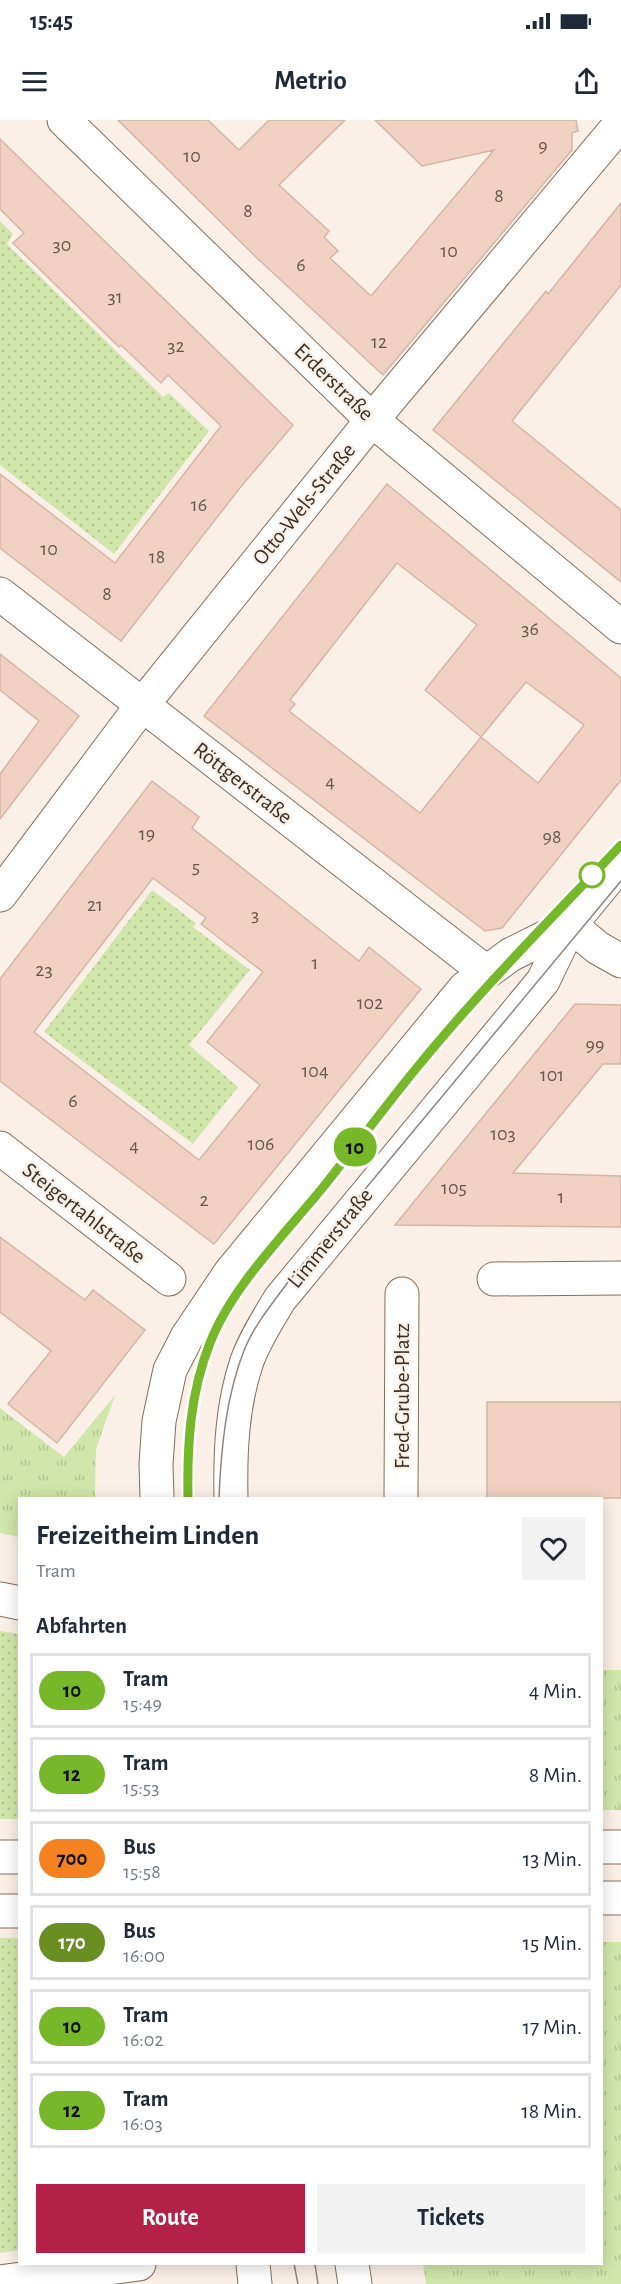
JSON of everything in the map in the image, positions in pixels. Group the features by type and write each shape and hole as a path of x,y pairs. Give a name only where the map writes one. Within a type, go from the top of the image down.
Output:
{"main road":[{"name":"Erderstraße","path":"64,120 372,420 621,627"},
{"path":"616,120 621,124"},
{"name":"Otto-Wels-Straße","path":"0,895 143,704 372,420 621,124"},
{"name":"Röttgerstraße","path":"0,594 486,972"},
{"name":"Limmerstraße","path":"231,1497 231,1443 238,1398 248,1360 264,1325 280,1299 543,981 570,925 621,863"},
{"path":"570,925 598,948 621,961"},
{"name":"Limmerstraße","path":"157,1497 156,1464 159,1421 170,1370 187,1337 230,1273 465,988 510,955 570,925"},
{"name":"Steigertahlstraße","path":"0,1148 169,1278"},
{"path":"494,1279 621,1278"},
{"name":"Fred-Grube-Platz","path":"401,1497 402,1294"},
{"path":"0,1599 18,1603"},
{"path":"603,1847 621,1847"},
{"path":"0,1857 18,1857"},
{"path":"603,1898 621,1898"},
{"path":"0,1911 18,1911"},
{"path":"0,2282 131,2265"},
{"path":"253,2265 255,2284"},
{"path":"352,2265 355,2284"}],"green space":[{"path":"0,221 13,234 7,244 163,397 169,393 209,431 114,554 0,465"},
{"path":"152,890 196,923 193,927 250,970 189,1045 238,1087 193,1144 44,1032"},
{"path":"115,1395 96,1449 95,1497 18,1497 18,1537 0,1533 0,1408 64,1457"},
{"path":"0,1631 18,1634 18,1819 0,1819"},
{"path":"603,1670 621,1670 621,1810 603,1810"},
{"path":"0,1938 18,1938 18,2250 0,2253"},
{"path":"603,1942 621,1942 621,2284 426,2284 423,2265 603,2265"}],"building":[{"path":"118,120 208,120 239,150 269,120 345,120 279,185 329,231 324,237 338,251 330,258 371,296 494,150 422,166 375,120 576,120 578,131 572,133 572,150 383,375 257,258"},
{"path":"0,139 293,425 239,489 121,641 0,548 0,474 115,563 221,426 168,375 161,383 121,345 119,347 13,243 24,233 0,209"},
{"path":"621,203 621,285 512,421 621,510 621,582 433,430 546,291 548,294"},
{"path":"387,484 621,678 621,780 502,928 485,931 204,716","holes":["397,563 477,625 425,690 481,737 420,813 289,711 295,704 290,700","526,682 584,725 538,783 481,737"]},
{"path":"0,654 79,716 0,819 0,774 39,721 0,690"},
{"path":"152,781 199,817 192,828 359,961 369,947 421,989 214,1244 0,1081 0,979","holes":["153,878 206,918 201,924 263,972 207,1042 260,1085 199,1160 34,1032"]},
{"path":"575,1004 621,1005 621,1064 603,1064 513,1173 621,1176 621,1227 395,1225"},
{"path":"0,1237 85,1300 93,1290 145,1330 57,1443 8,1404 51,1351 0,1312"},
{"path":"487,1402 621,1402 621,1498 487,1497"}],"tram line":[{"path":"188,1497 189,1439 198,1381 210,1343 232,1301 261,1261 324,1186 443,1036 621,845"},
{"name":"10","path":"188,1497 187,1456 194,1396 210,1342 241,1287 420,1064 504,969 621,845"},
{"path":"219,1497 223,1441 233,1384 245,1348 259,1322 288,1282 621,881"},
{"path":"294,2265 298,2284"},
{"path":"315,2265 318,2284"}]}
